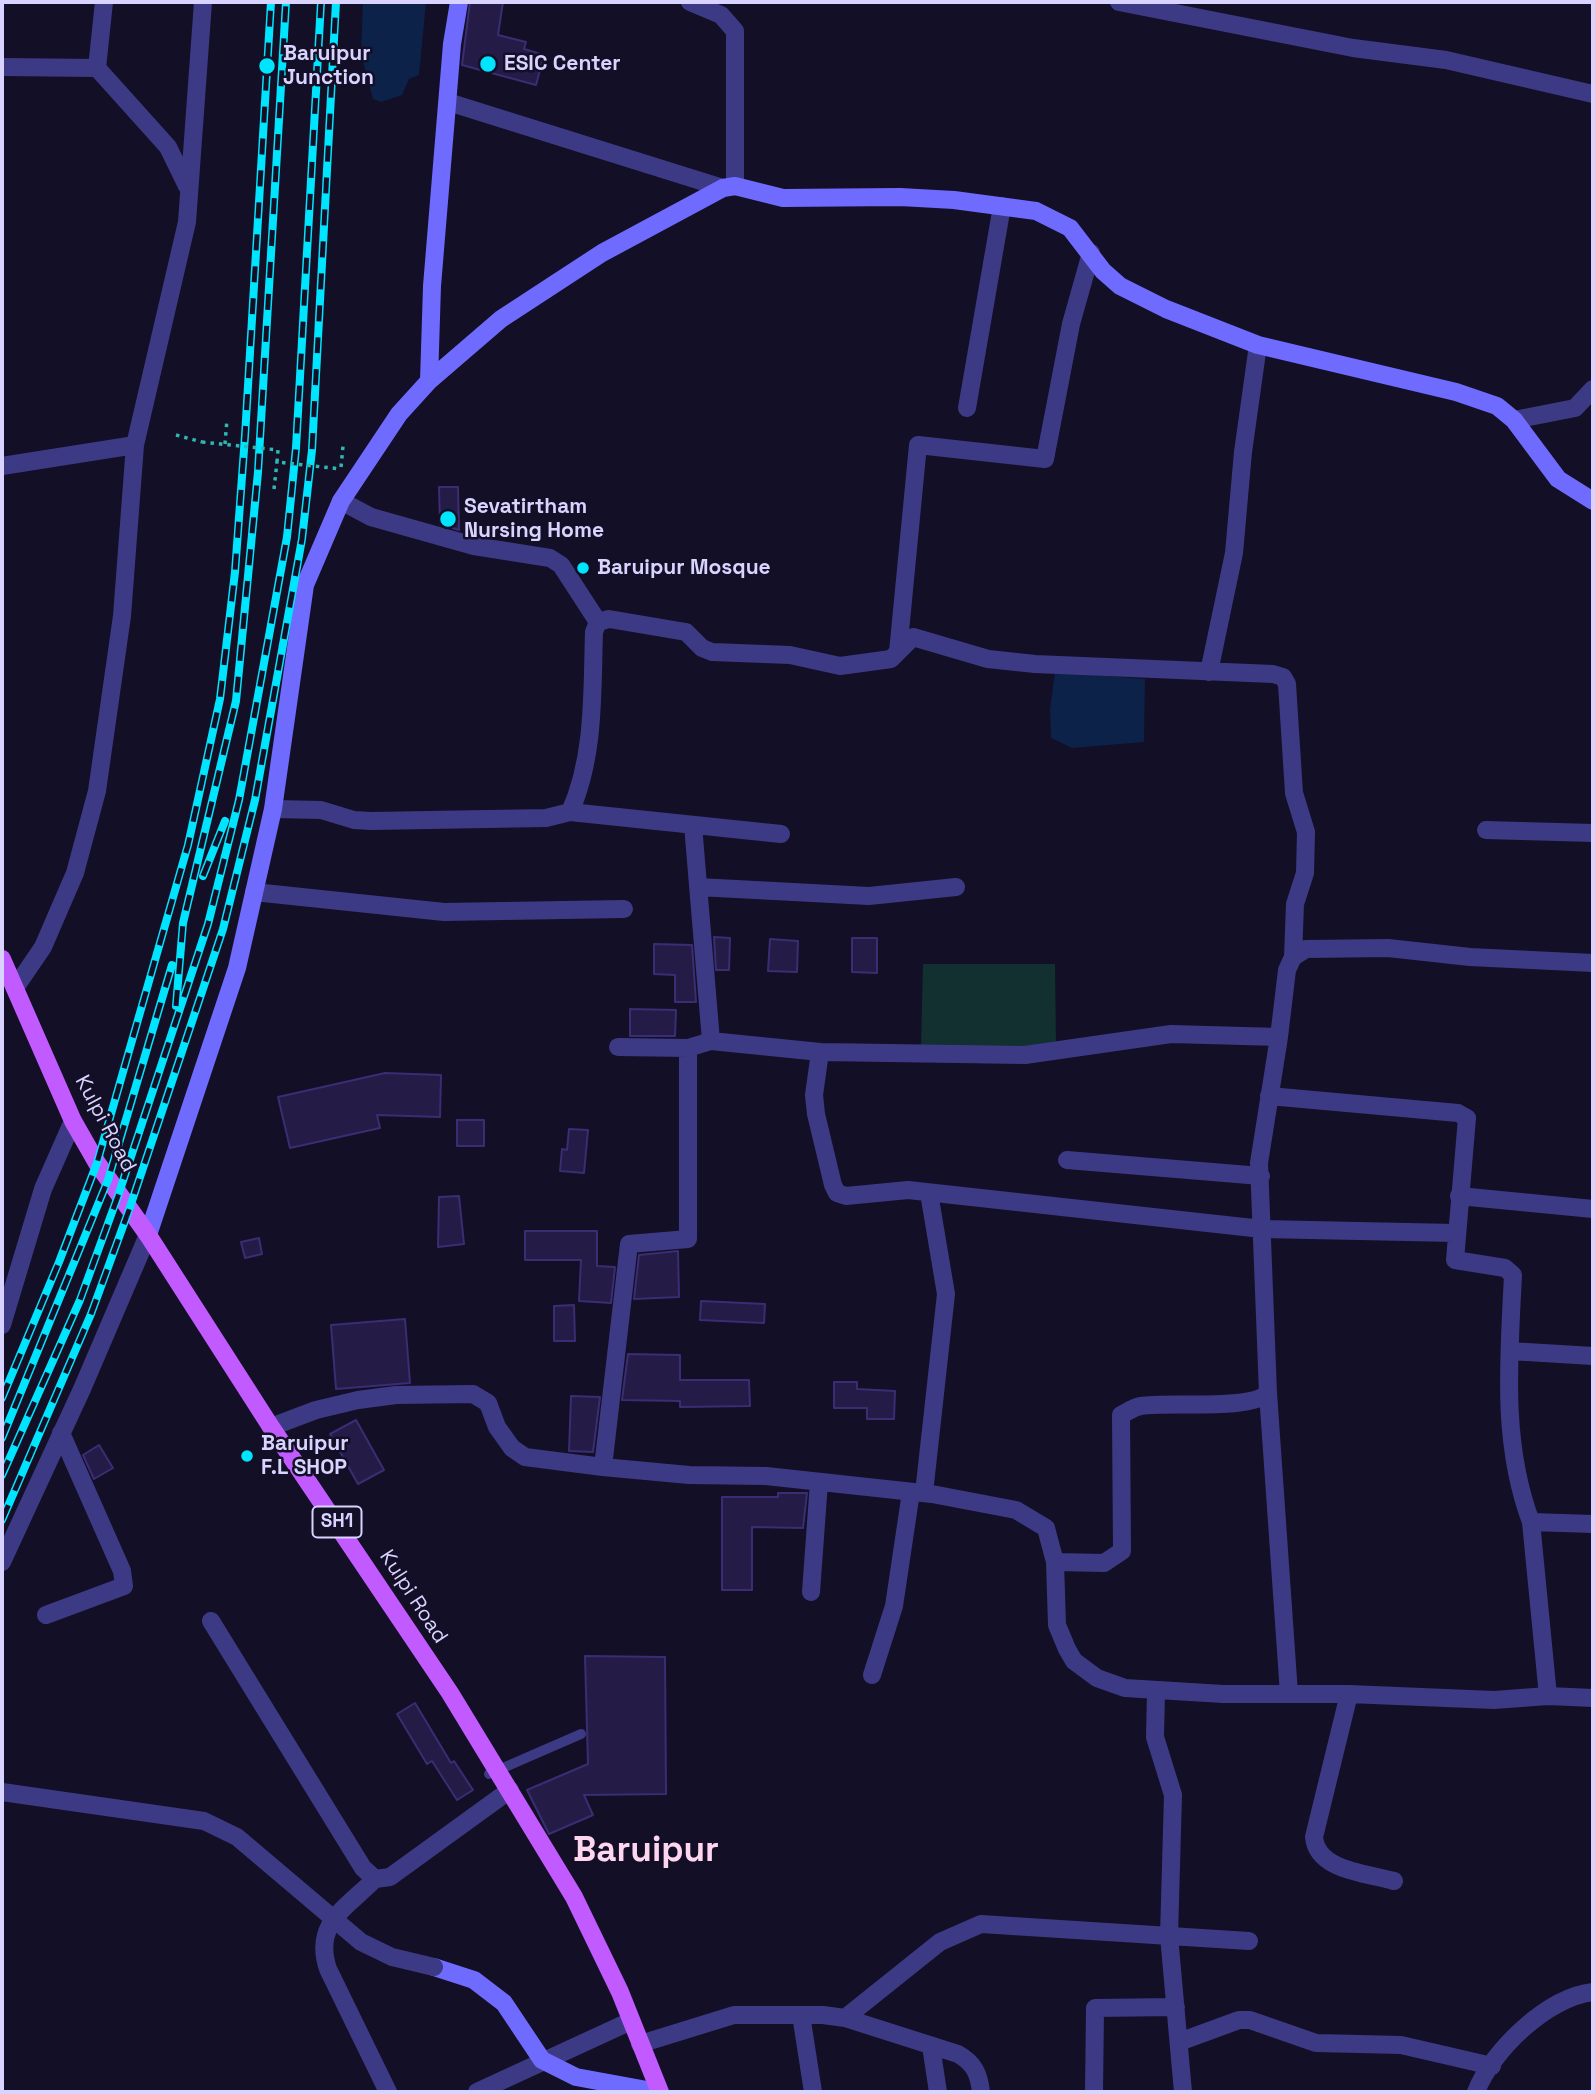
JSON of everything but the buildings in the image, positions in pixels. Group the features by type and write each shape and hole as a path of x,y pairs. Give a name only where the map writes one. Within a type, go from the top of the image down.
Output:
{"main road":[{"path":"429,381 432,286 458,2"},
{"path":"148,1235 225,1010 273,809 305,585 341,501 386,431 429,381 500,319 602,253 729,187 783,198 900,197 1036,211 1070,228 1103,271 1120,286 1258,345 1456,391 1497,406 1514,420 1558,479 1593,501"},
{"name":"Kulpi Road","path":"3,964 73,1121 113,1188 148,1235 493,1772 510,1790 597,1941 659,2092"},
{"path":"434,1968 474,1980 504,2003 542,2060 576,2077 659,2092"}],"street":[{"path":"97,68 104,2"},
{"path":"15,988 43,947 75,873 97,791 122,616 135,445 190,196 203,2"},
{"path":"448,102 729,187 735,30 721,15 690,2"},
{"path":"1119,2 1157,6 1353,48 1446,60 1593,93"},
{"path":"2,67 97,68 168,147 182,170 190,196"},
{"path":"967,408 1002,206"},
{"path":"898,654 918,445 1045,459 1071,324 1091,253"},
{"path":"1209,672 1234,553 1243,452 1258,345"},
{"path":"1514,420 1575,408 1593,389"},
{"path":"2,466 135,445"},
{"path":"341,501 371,517 461,542 550,558 561,565 598,622"},
{"path":"598,622 628,620 686,632 702,648 712,652 790,655 840,666 874,662 898,654 908,640 921,638 988,659 1273,674 1283,677 1287,684 1294,793 1306,831 1305,873 1295,904 1293,957 1287,970 1259,1163 1268,1393 1289,1694"},
{"path":"570,812 587,754 592,710 594,632 598,622"},
{"path":"273,809 321,810 354,820 371,821 546,817 570,812 781,834"},
{"path":"694,825 711,1041"},
{"path":"1486,830 1593,833"},
{"path":"698,887 869,896 956,887"},
{"path":"254,892 444,912 624,909"},
{"path":"1293,957 1306,949 1363,947 1593,962"},
{"path":"618,1047 688,1048 711,1041 820,1052 1025,1055 1171,1034 1279,1037"},
{"path":"603,1467 629,1244 688,1239 688,1048"},
{"path":"820,1052 814,1095 816,1114 837,1193 846,1196 890,1191 929,1193 1262,1229 1455,1233"},
{"path":"1269,1096 1458,1113 1467,1118 1468,1130 1455,1233 1455,1260 1505,1268 1513,1275 1508,1407 1513,1462 1531,1522 1548,1696"},
{"path":"2,1325 43,1189 73,1121"},
{"path":"1067,1160 1261,1176"},
{"path":"873,1675 894,1606 917,1493 946,1294 929,1193"},
{"path":"1459,1196 1593,1209"},
{"path":"2,1562 148,1235"},
{"path":"1510,1351 1593,1356"},
{"path":"1055,1562 1104,1563 1122,1551 1121,1415 1140,1406 1253,1400 1268,1393"},
{"path":"271,1427 316,1410 358,1400 396,1395 473,1394 488,1403 504,1438 525,1457 603,1467 819,1482 917,1493 1016,1510 1034,1518 1046,1528 1055,1562 1057,1626 1074,1661 1097,1678 1125,1688 1493,1700 1548,1696 1593,1698"},
{"path":"46,1615 124,1586 122,1571 61,1433"},
{"path":"811,1592 819,1482"},
{"path":"1531,1522 1593,1524"},
{"path":"211,1621 363,1868 374,1879"},
{"path":"1156,1691 1155,1737 1173,1795 1169,1936 1183,2092"},
{"path":"1349,1694 1314,1837 1315,1847 1330,1863 1394,1881"},
{"path":"388,2092 328,1969 321,1950 323,1937 332,1922 374,1879 390,1877 510,1790"},
{"path":"2,1792 204,1821 237,1837 361,1942 392,1957 434,1968"},
{"path":"845,2018 940,1942 981,1924 1249,1941"},
{"path":"1476,2092 1492,2066 1536,2015 1581,1994 1593,1992"},
{"path":"1094,2092 1095,2008 1176,2007"},
{"path":"640,2044 734,2015 845,2018 970,2061 979,2078 981,2092"},
{"path":"801,2015 813,2092"},
{"path":"1179,2042 1239,2020 1250,2020 1316,2043 1401,2045 1492,2066"},
{"path":"477,2092 631,2021"},
{"path":"931,2046 938,2092"}],"lane":[{"path":"493,1772 581,1734"}],"path":[{"path":"225,444 227,419"},
{"path":"176,435 278,450 274,489"},
{"path":"277,462 341,469 342,446"}],"green space":[{"path":"923,964 1055,964 1056,1047 921,1047"}],"water":[{"path":"363,2 426,2 419,75 409,79 402,95 381,102 373,99 361,54"},
{"path":"1055,672 1145,679 1144,742 1072,748 1051,738 1050,709"}],"railway":[{"path":"2,1398 97,1163 188,845 220,699 235,572 245,436 271,2"},
{"path":"176,1006 183,923 236,701 258,472 286,2"},
{"path":"2,1475 80,1300 118,1196 208,924 239,800 287,537 296,448 321,2"},
{"path":"2,1520 91,1314 129,1210 223,929 255,800 302,539 312,450 336,2"},
{"path":"203,876 225,821"},
{"path":"2,1438 108,1180 172,965"}],"place":[{"name":"ESIC Center","path":"488,64"},
{"name":"Baruipur Junction","path":"267,66"},
{"name":"Sevatirtham Nursing Home","path":"448,519"},
{"name":"Baruipur Mosque","path":"583,568"},
{"name":"Baruipur F.L SHOP","path":"247,1456"}],"district":[{"name":"Baruipur","path":"646,1852"}]}
